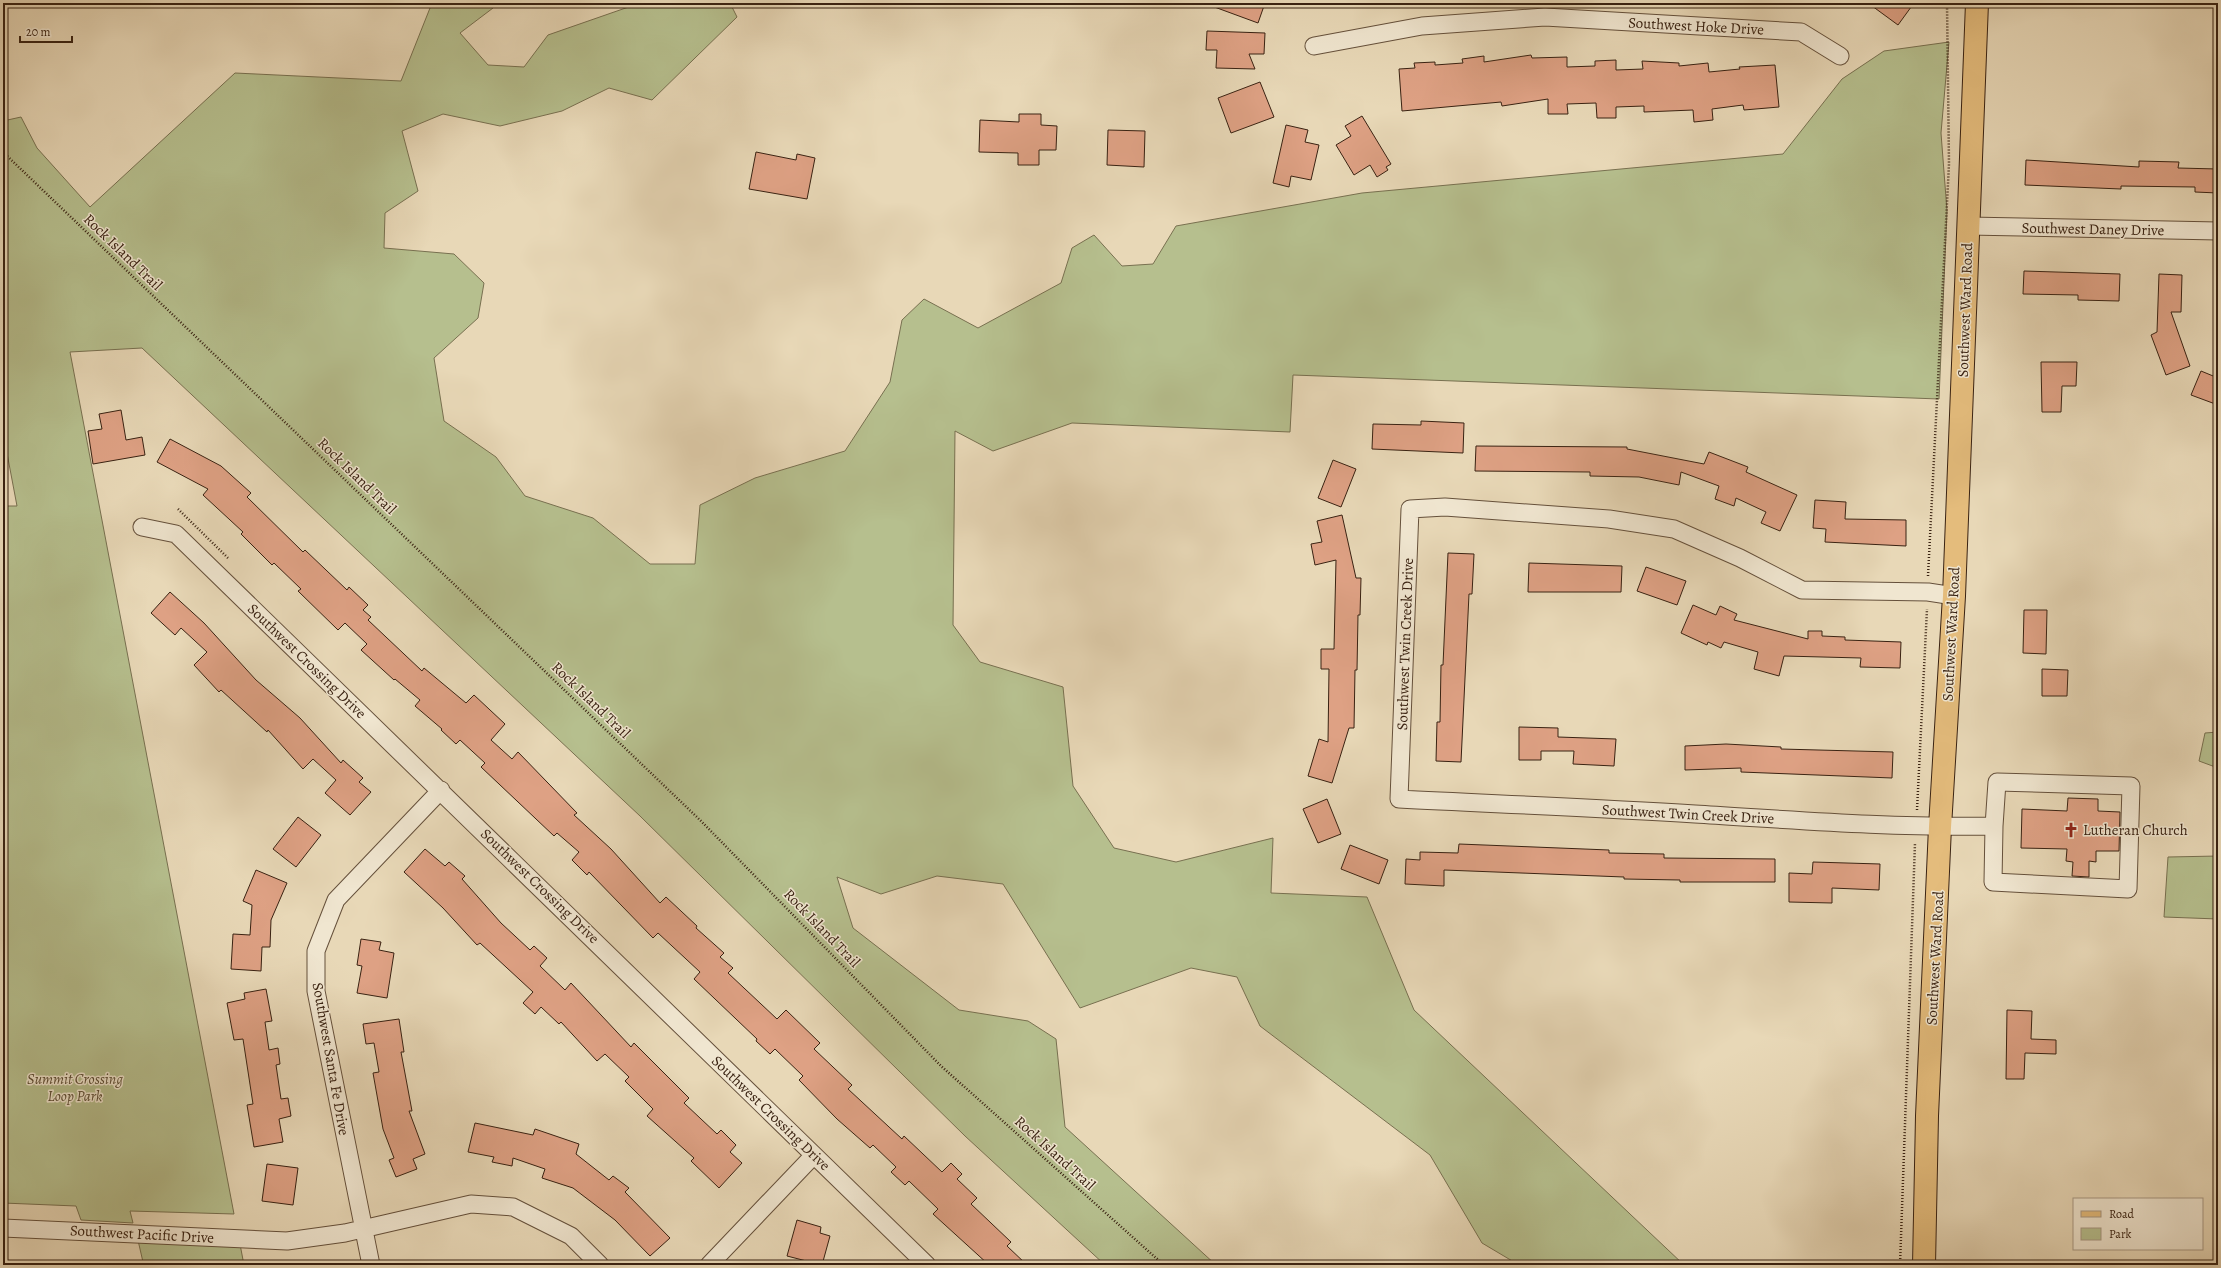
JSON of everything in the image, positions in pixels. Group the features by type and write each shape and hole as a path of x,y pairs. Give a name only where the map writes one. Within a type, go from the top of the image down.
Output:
{"main road":[{"name":"Southwest Ward Road","path":"1924,1265 1927,1116 1940,827 1963,413 1968,226 1977,3"}],"street":[{"name":"Southwest Hoke Drive","path":"1314,46 1422,26 1544,10 1801,32 1840,56"},
{"name":"Southwest Daney Drive","path":"1968,226 2218,232"},
{"name":"Southwest Twin Creek Drive","path":"1954,596 1928,592 1802,590 1740,558 1674,529 1609,519 1445,507 1410,509 1399,799 1696,814 1842,824 1940,827 1994,826"},
{"name":"Southwest Crossing Drive","path":"142,527 176,534 441,790 927,1265"},
{"path":"1997,782 2131,786 2128,889 1993,882 1994,826 1997,782"},
{"name":"Southwest Santa Fe Drive","path":"371,1265 316,991 316,951 336,900 441,790"},
{"path":"709,1265 814,1155"},
{"path":"364,1229 471,1204 513,1207 571,1236 600,1265"},
{"name":"Southwest Pacific Drive","path":"3,1228 280,1240 345,1233 364,1229"}],"path":[{"path":"1900,1265 1916,826 1949,164 1947,3"},
{"name":"Rock Island Trail","path":"3,152 701,821 941,1066 1164,1265"}],"green space":[{"name":"Summit Crossing Loop Park","path":"432,3 495,3 493,8 460,33 488,65 524,67 548,35 640,3 730,3 737,17 652,100 609,88 562,111 500,126 443,114 402,131 418,191 385,213 384,248 454,254 484,283 478,318 434,358 444,421 496,457 525,496 593,518 650,564 695,564 700,505 755,478 845,451 890,382 902,320 924,299 978,328 1061,283 1072,248 1094,235 1122,266 1153,264 1176,226 1362,193 1783,154 1842,79 1884,51 1949,42 1941,133 1947,211 1939,399 1293,375 1290,432 1072,423 993,451 955,431 953,625 980,662 1063,687 1073,786 1114,848 1176,862 1273,838 1271,893 1367,897 1414,1010 1684,1265 1519,1265 1482,1243 1430,1155 1260,1026 1237,977 1191,968 1080,1008 1003,884 937,876 881,894 837,877 853,928 959,1010 1028,1021 1056,1039 1065,1127 1216,1265 1105,1265 965,1136 640,816 142,348 70,352 234,1214 130,1211 133,1223 81,1220 76,1206 3,1203 3,506 17,506 3,432 3,121 21,117 37,148 90,207 235,73 401,81"},
{"path":"2218,732 2218,768 2199,761 2205,733"},
{"path":"2218,856 2218,919 2164,917 2168,857"},
{"path":"137,1236 239,1239 244,1265 139,1265 143,1262"}],"building":[{"path":"1209,3 1265,3 1258,23 1209,5"},
{"path":"1868,3 1914,3 1898,25"},
{"path":"1207,31 1265,33 1264,54 1249,54 1255,69 1216,68 1217,50 1206,50"},
{"path":"1531,55 1532,58 1567,57 1567,67 1595,66 1595,61 1616,60 1616,70 1643,69 1642,61 1679,63 1679,66 1708,63 1709,72 1740,69 1739,67 1775,65 1779,107 1744,110 1743,105 1712,109 1713,120 1694,122 1693,110 1644,112 1644,106 1616,107 1616,118 1597,118 1596,103 1567,104 1568,114 1548,114 1548,99 1502,106 1501,102 1402,111 1399,69 1415,68 1414,63 1435,62 1435,65 1463,63 1462,59 1484,56 1484,62"},
{"path":"1260,82 1274,117 1231,133 1218,98"},
{"path":"1019,114 1041,114 1041,125 1057,126 1056,150 1039,150 1039,165 1018,165 1018,153 979,152 980,120 1019,122"},
{"path":"1362,116 1391,164 1386,167 1388,170 1377,177 1370,165 1354,175 1336,145 1351,136 1345,126"},
{"path":"1286,125 1308,130 1305,142 1319,145 1311,180 1291,176 1289,187 1273,183"},
{"path":"1108,130 1145,131 1144,167 1107,165"},
{"path":"756,152 796,160 797,154 815,158 807,199 749,189"},
{"path":"2026,160 2139,167 2139,161 2179,162 2178,168 2218,169 2218,193 2195,192 2195,187 2121,186 2121,189 2025,185"},
{"path":"2024,271 2120,274 2119,301 2078,300 2078,295 2023,294"},
{"path":"2159,274 2182,275 2181,312 2171,312 2190,366 2166,375 2151,335 2157,332"},
{"path":"2041,362 2077,362 2076,386 2062,386 2061,412 2042,412"},
{"path":"2201,371 2218,378 2218,405 2191,395"},
{"path":"121,410 126,440 142,437 145,455 93,464 88,431 102,429 99,414"},
{"path":"1421,421 1464,423 1463,453 1372,449 1373,424 1421,425"},
{"path":"170,439 221,466 251,493 247,497 303,552 305,550 347,590 349,587 368,605 363,610 371,617 368,620 422,671 424,668 466,703 474,695 505,724 491,740 512,759 518,752 577,813 574,815 611,849 660,903 666,897 697,926 696,928 724,953 720,957 733,968 728,973 777,1019 786,1010 820,1043 814,1049 852,1085 848,1089 902,1139 904,1136 942,1172 951,1163 962,1174 957,1179 977,1198 971,1204 1011,1242 1007,1246 1027,1265 989,1265 933,1214 938,1209 909,1181 905,1185 891,1172 896,1167 873,1145 870,1148 837,1119 799,1080 803,1076 775,1049 770,1054 756,1041 757,1039 694,979 700,972 658,933 653,938 589,872 587,875 572,860 579,852 557,833 554,836 481,767 485,763 460,740 456,744 441,730 442,729 415,706 420,700 395,679 394,680 361,650 367,644 345,623 338,630 298,591 301,589 274,563 272,565 241,534 243,532 203,495 208,489 157,462"},
{"path":"1476,446 1627,447 1627,449 1704,464 1709,452 1748,467 1746,472 1797,495 1780,531 1761,523 1766,512 1736,498 1734,506 1715,499 1719,486 1681,472 1679,485 1639,477 1590,476 1590,472 1475,471"},
{"path":"1333,460 1356,469 1341,507 1318,498"},
{"path":"1815,500 1846,502 1845,519 1906,520 1906,546 1825,542 1826,529 1813,528"},
{"path":"1342,515 1356,578 1361,578 1360,615 1358,615 1357,670 1355,670 1354,728 1349,728 1332,783 1308,776 1319,739 1328,742 1329,669 1321,669 1321,649 1334,649 1336,560 1315,565 1311,544 1322,542 1317,521"},
{"path":"1448,553 1474,554 1472,594 1469,594 1461,762 1436,761 1437,722 1440,722 1441,665 1443,665"},
{"path":"1529,563 1622,566 1621,592 1528,592"},
{"path":"1646,567 1686,581 1677,605 1637,591"},
{"path":"170,592 204,623 256,680 300,718 341,763 343,760 363,778 359,782 371,792 350,815 325,793 336,780 313,759 303,769 268,730 267,732 221,690 219,692 194,665 207,652 181,628 175,635 151,613"},
{"path":"1693,605 1716,615 1720,606 1737,614 1734,620 1808,639 1808,631 1822,631 1822,636 1845,637 1845,640 1901,642 1900,668 1860,667 1861,658 1784,656 1779,676 1754,669 1758,652 1724,642 1721,648 1708,642 1707,645 1681,633"},
{"path":"2024,610 2047,610 2046,654 2023,653"},
{"path":"2042,669 2068,670 2067,696 2042,696"},
{"path":"1519,727 1558,728 1558,737 1616,739 1614,766 1573,764 1574,751 1541,751 1541,760 1519,760"},
{"path":"1726,744 1781,747 1781,749 1893,752 1892,778 1741,772 1741,768 1685,770 1685,746"},
{"name":"Lutheran Church","path":"2068,798 2098,799 2098,811 2120,812 2119,851 2096,851 2096,862 2089,861 2089,877 2072,876 2073,862 2066,861 2067,849 2021,848 2022,809 2067,811"},
{"path":"1327,799 1341,834 1318,843 1303,809"},
{"path":"298,817 321,835 296,867 273,849"},
{"path":"1459,844 1609,850 1609,853 1664,854 1664,858 1775,859 1775,882 1680,882 1680,880 1624,879 1624,877 1444,870 1444,886 1405,884 1406,859 1420,860 1420,852 1458,853"},
{"path":"1350,845 1388,860 1379,884 1341,869"},
{"path":"425,849 445,866 449,862 465,876 462,879 501,923 530,950 534,946 547,958 540,966 565,990 571,983 631,1047 634,1043 689,1098 684,1103 717,1134 721,1130 736,1145 730,1152 742,1163 719,1188 691,1161 694,1158 647,1116 653,1109 625,1081 629,1077 605,1054 597,1061 561,1022 559,1024 541,1007 535,1014 523,1003 533,992 480,943 477,945 443,908 404,872"},
{"path":"1813,862 1880,864 1879,890 1832,888 1832,903 1789,902 1789,873 1812,874"},
{"path":"256,870 287,883 271,920 270,947 262,947 261,971 231,969 233,934 250,935 252,905 243,901"},
{"path":"361,939 381,942 379,950 394,953 387,998 357,993 362,966 357,965"},
{"path":"266,989 272,1021 265,1022 269,1050 278,1048 280,1064 276,1065 281,1099 288,1098 291,1116 279,1119 283,1142 254,1147 247,1105 253,1104 243,1039 234,1040 227,1003 245,999 244,993"},
{"path":"2007,1010 2032,1011 2031,1039 2056,1040 2056,1054 2025,1053 2024,1079 2006,1079"},
{"path":"399,1019 404,1052 401,1052 412,1111 409,1111 425,1154 413,1159 417,1169 396,1177 389,1160 394,1158 383,1129 373,1073 379,1072 374,1043 366,1044 363,1024"},
{"path":"475,1123 533,1135 535,1129 579,1144 576,1154 609,1180 613,1176 629,1188 625,1192 670,1238 650,1256 615,1220 573,1188 542,1178 545,1169 513,1158 512,1166 492,1162 494,1157 468,1152"},
{"path":"267,1164 298,1168 293,1205 262,1201"},
{"path":"797,1220 821,1227 820,1233 830,1236 822,1265 787,1256"}],"place":[{"name":"Lutheran Church","path":"2071,830"}]}
